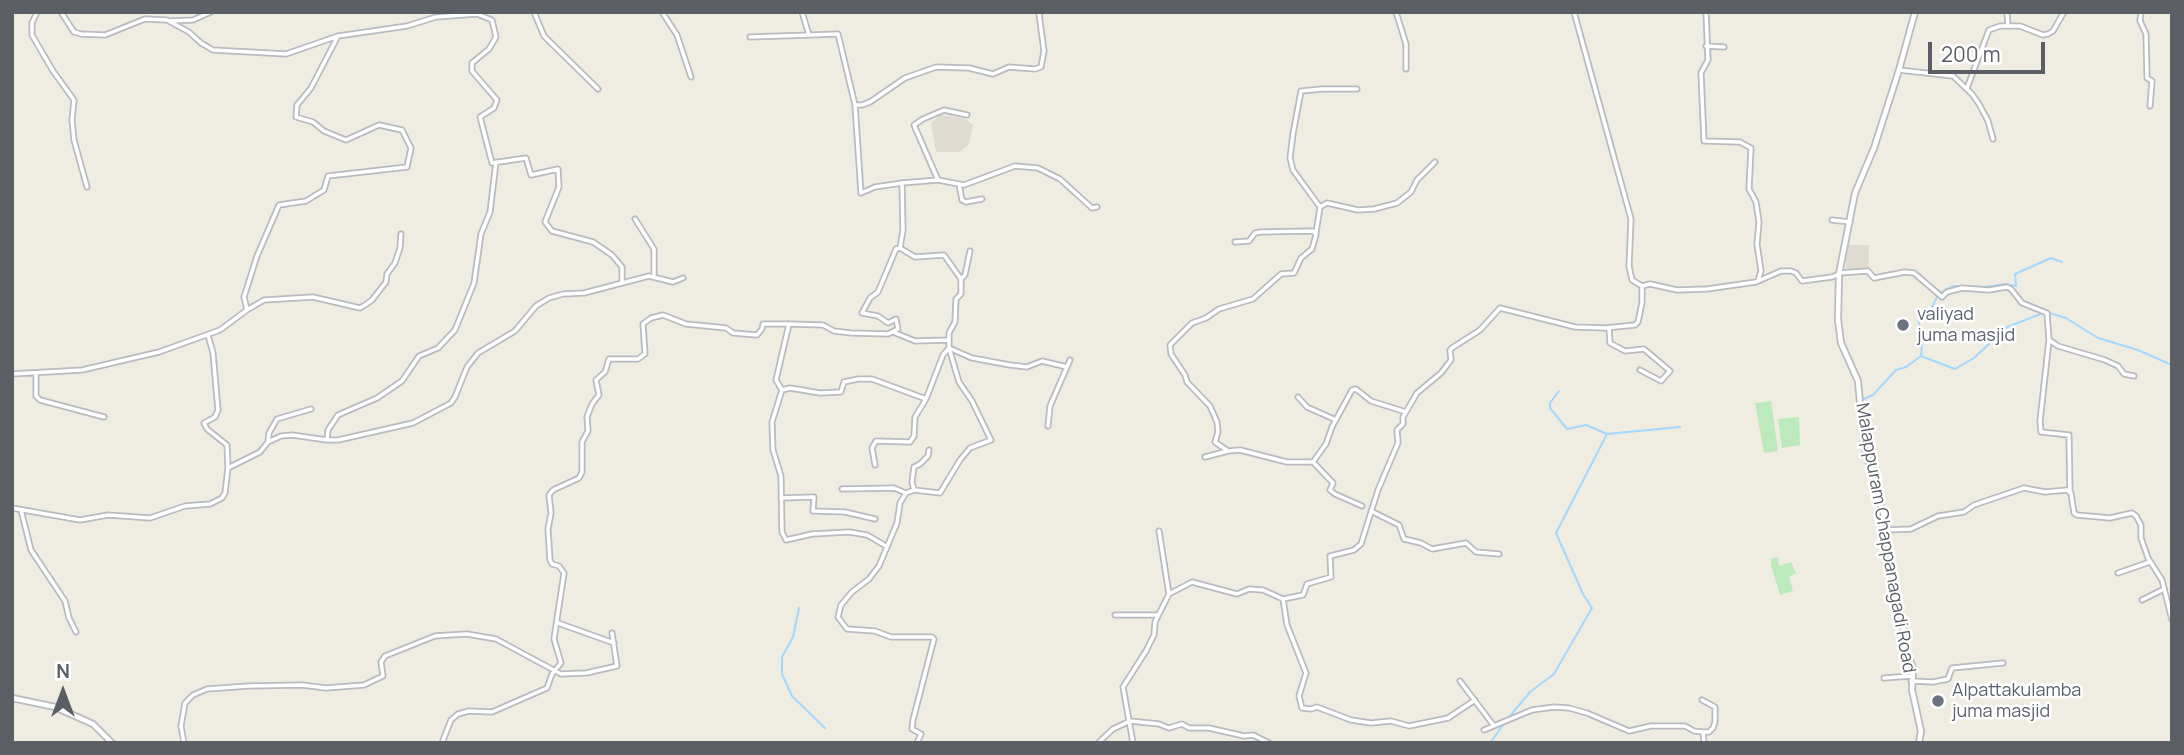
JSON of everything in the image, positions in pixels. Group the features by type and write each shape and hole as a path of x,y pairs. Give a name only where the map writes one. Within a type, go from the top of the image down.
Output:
{"street":[{"path":"37,12 32,23 32,35 52,71 74,100 74,140 87,187"},
{"path":"61,12 74,32 92,35 119,31 145,19 193,20 211,12"},
{"path":"534,12 544,36 598,89"},
{"path":"662,12 677,35 691,77"},
{"path":"802,12 809,34"},
{"path":"855,105 862,106 905,78 936,67 969,68 993,74 1009,67 1041,67 1044,51 1039,14 1041,12"},
{"path":"1396,12 1406,44 1406,69"},
{"path":"1574,12 1631,219 1629,266 1632,280 1642,286 1650,284 1678,290 1758,281 1781,271 1796,273 1802,281 1867,271 1874,278 1905,272 1914,273 1942,297 1947,292 1962,288 2011,289 2022,303 2047,313 2049,340 2041,432 2069,435 2070,493 2074,513 2110,518 2132,513 2136,516 2141,525 2141,538 2150,562 2159,573 2172,621"},
{"path":"1706,12 1708,60 1701,73 1704,141 1740,142 1751,148 1749,189 1756,202 1759,222 1757,244 1761,271 1758,281"},
{"name":"Malappuram Chappanagadi Road","path":"1915,12 1874,148 1855,193 1839,274 1840,339 1858,382 1864,446 1877,484 1885,520 1892,578 1900,608 1903,645 1913,668 1911,678 1921,731 1919,743"},
{"path":"2007,12 2008,26"},
{"path":"1967,88 1989,30 2000,26 2020,26 2043,35 2048,34 2053,31 2064,12"},
{"path":"2141,12 2140,22 2146,34 2147,78 2152,81 2150,106"},
{"path":"167,20 213,50 286,54 338,36 407,26 436,17 477,14 492,20 496,37 489,49 472,63 472,71 496,100 495,108 480,117 492,163 526,158 531,174 558,170 559,187 545,222 552,231 593,242 612,255 622,267 622,282"},
{"path":"750,37 838,34 855,105 861,193 875,187 938,180 964,185 1015,166 1038,169 1060,179 1092,208 1097,207"},
{"path":"247,310 244,298 279,205 306,201 324,190 328,176 407,167 411,148 402,130 379,125 346,140 324,131 313,122 296,117 297,105 311,88 338,36"},
{"path":"1706,46 1724,47"},
{"path":"1899,70 1953,76 1967,88 1988,121 1993,139"},
{"path":"1357,89 1301,91 1290,158 1293,170 1320,207 1312,249 1301,258 1294,273 1281,274 1253,299 1219,309 1192,323 1170,345 1171,354 1177,360 1187,382 1210,406 1217,422 1215,442 1230,450 1287,462 1313,462 1333,483 1330,490 1362,506"},
{"path":"938,180 914,125 944,110 967,116"},
{"path":"327,440 328,429 338,415 377,398 402,381 419,356 438,348 455,330 474,283 481,234 490,212 496,162"},
{"path":"1320,207 1327,203 1358,210 1397,203 1411,192 1417,180 1435,162"},
{"path":"442,743 451,720 458,714 469,710 492,712 547,688 561,663 554,639 564,573 550,560 549,495 553,490 579,478 582,472 582,442 587,431 587,418 599,395 596,380 605,372 609,359 638,359 645,354 643,324 663,315 686,324 726,328 733,333 757,335 763,324 823,325 844,333 888,334 898,330 896,319 888,323 878,316 862,313 870,298 878,292 896,249 900,248 904,230 902,183"},
{"path":"959,184 962,200 966,202 982,199"},
{"path":"635,219 654,249 654,277"},
{"path":"1832,220 1850,222"},
{"path":"1235,242 1249,241 1255,233 1261,232 1313,231 1316,235"},
{"path":"12,374 82,370 159,352 220,330 264,300 313,296 360,307 372,300 386,282 387,274 395,263 400,248 401,234"},
{"path":"900,248 915,257 944,255 961,279 961,294 956,299 956,322 949,333 949,348 958,382 972,401 991,440 970,449 940,493 914,490 906,493 900,503 897,523 879,566 841,605 838,617 847,629 875,631 891,638 934,639 912,729 921,734 917,743"},
{"path":"961,279 965,275 970,251"},
{"path":"228,468 260,452 268,442 281,436 327,440 379,431 423,419 451,403 467,367 478,353 515,331 537,306 563,294 584,293 622,282 654,277 673,282 683,278"},
{"path":"1133,743 1124,687 1154,635 1158,615 1169,594 1192,582 1237,594 1249,589 1263,590 1283,599 1303,595 1307,584 1331,577 1330,556 1354,550 1362,544 1371,510 1396,450 1397,430 1403,424 1403,417 1417,393 1441,373 1451,360 1450,350 1480,330 1500,308 1568,326 1609,328 1635,325 1638,322 1642,286"},
{"path":"782,390 776,380 789,324"},
{"path":"1609,328 1610,343 1629,352 1644,349 1670,370 1661,382 1640,370"},
{"path":"893,332 915,341 949,340"},
{"path":"12,508 80,520 108,515 149,518 185,506 210,504 222,498 228,468 227,445 207,429 204,423 215,416 218,410 213,352 208,335"},
{"path":"2049,340 2069,350 2105,360 2118,366 2124,374 2134,376"},
{"path":"949,348 972,358 1010,365 1027,367 1042,361 1067,367"},
{"path":"875,466 873,443 910,442 914,436 915,417 926,399 943,355 949,348"},
{"path":"1048,426 1050,406 1070,360"},
{"path":"36,373 36,396 40,400 104,417"},
{"path":"886,546 867,535 849,532 812,534 786,540 782,531 781,476 773,450 772,422 778,398 782,390 790,388 820,393 841,392 844,382 872,379 926,399"},
{"path":"1313,462 1326,444 1352,390 1356,389 1371,401 1406,412"},
{"path":"1298,397 1307,407 1336,420"},
{"path":"268,442 269,433 277,419 311,409"},
{"path":"914,490 914,467 928,456 929,450"},
{"path":"1205,457 1230,450"},
{"path":"842,489 894,488 906,493"},
{"path":"1885,530 1911,529 1938,516 1964,512 1973,505 2024,488 2045,492 2067,490 2070,493"},
{"path":"781,498 814,497 813,511 845,512 875,519"},
{"path":"21,510 31,550 65,601 76,632"},
{"path":"1371,510 1399,525 1404,539 1432,549 1466,543 1476,552 1499,554"},
{"path":"1159,531 1169,594"},
{"path":"2118,573 2150,562"},
{"path":"2142,600 2164,589"},
{"path":"1283,599 1287,625 1306,673 1299,696 1302,708 1317,707 1351,720 1371,723 1391,721 1409,726 1448,718 1475,700"},
{"path":"1115,615 1158,615"},
{"path":"558,623 614,643"},
{"path":"184,743 182,710 193,695 207,689 364,685 383,676 381,662 385,656 435,636 467,634 496,639 561,674 586,673 617,666 612,633"},
{"path":"1884,678 1911,678 1933,682 1948,679 1952,668 2003,663"},
{"path":"1460,681 1494,726"},
{"path":"12,698 55,707 93,724 111,743"},
{"path":"1484,730 1532,710 1554,707 1587,713 1629,731 1670,725 1709,732 1715,722 1715,707 1702,700"},
{"path":"1098,743 1113,729 1130,721 1159,724 1169,728 1182,724 1189,728 1209,728 1244,736 1253,735 1269,743"},
{"path":"1703,732 1704,743"}],"shaded area":[{"path":"940,115 964,118 973,125 969,144 960,152 936,152 931,123"},
{"path":"1846,245 1869,245 1869,270 1846,270"}],"green space":[{"path":"1771,401 1778,451 1764,453 1755,403"},
{"path":"1799,417 1800,445 1782,448 1778,419"},
{"path":"1778,557 1779,566 1791,562 1796,573 1789,577 1793,591 1780,595 1771,565 1771,559"}],"waterway":[{"path":"1864,399 1873,395 1896,370 1906,367 1921,356 1918,315 1931,309 1937,297 1945,290 1954,286 2016,286 2015,274 2051,258 2062,262"},
{"path":"1921,356 1955,369 1974,358 2007,327 2046,312 2066,318 2098,338 2138,350 2172,365"},
{"path":"1559,391 1550,403 1550,408 1567,429 1586,425 1607,434 1680,427"},
{"path":"1510,716 1530,692 1554,674 1592,608 1556,533 1607,434"},
{"path":"799,608 793,637 782,657 782,674 792,696 825,728"},
{"path":"1490,743 1503,725"}],"place":[{"name":"valiyad juma masjid","path":"1903,325"},
{"name":"Alpattakulamba juma masjid","path":"1938,701"}]}
